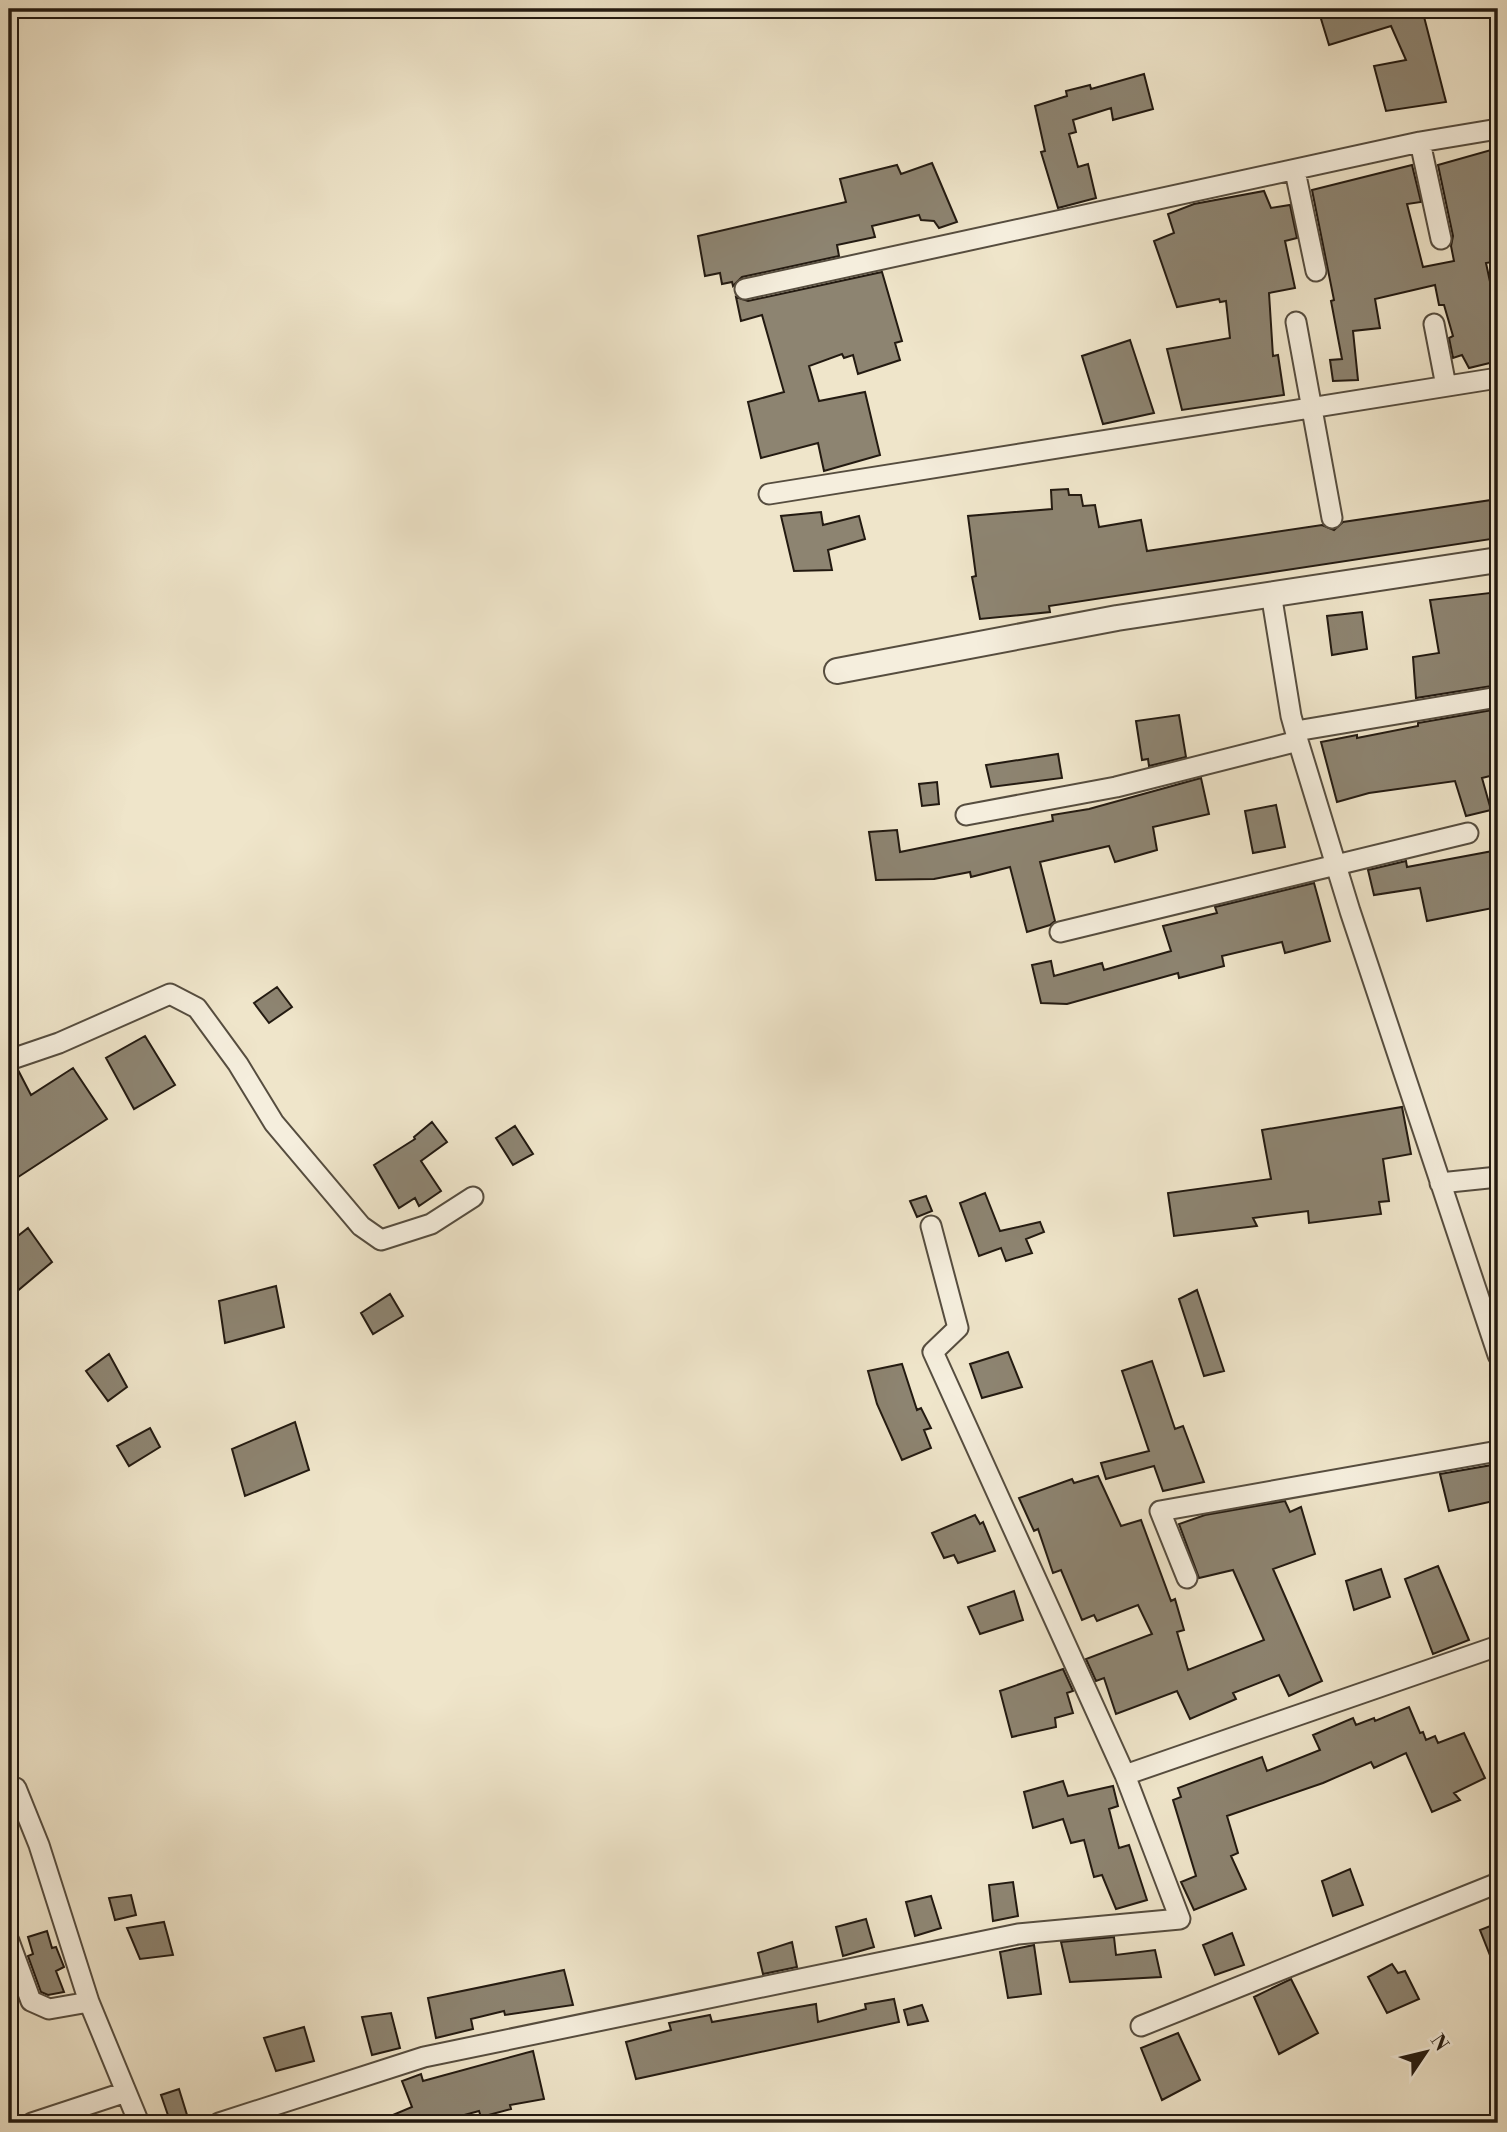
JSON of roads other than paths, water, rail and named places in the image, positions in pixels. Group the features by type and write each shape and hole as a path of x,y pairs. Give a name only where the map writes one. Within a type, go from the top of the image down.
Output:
{"street":[{"path":"745,289 1420,142 1498,129"},
{"path":"1420,142 1441,239"},
{"path":"1295,171 1316,271"},
{"path":"1296,322 1332,518"},
{"path":"1434,324 1446,386"},
{"path":"769,494 1498,377"},
{"path":"837,671 1271,593 1498,560"},
{"path":"1271,593 1297,736 1335,864 1498,1355"},
{"path":"966,815 1115,787 1297,736 1498,697"},
{"path":"1060,932 1468,833"},
{"path":"9,1060 60,1042 170,994 197,1008 238,1064 274,1123 361,1226 381,1240 431,1224 473,1198"},
{"path":"1440,1183 1498,1177"},
{"path":"219,2123 424,2057 1018,1934 1180,1919 1125,1775 933,1352 958,1328 931,1226"},
{"path":"1187,1578 1160,1511 1498,1451"},
{"path":"1125,1775 1498,1646"},
{"path":"16,1788 39,1844 89,2002 139,2123"},
{"path":"1141,2026 1498,1883"},
{"path":"9,1941 31,2001 49,2009 89,2002"},
{"path":"32,2123 126,2092"}]}
